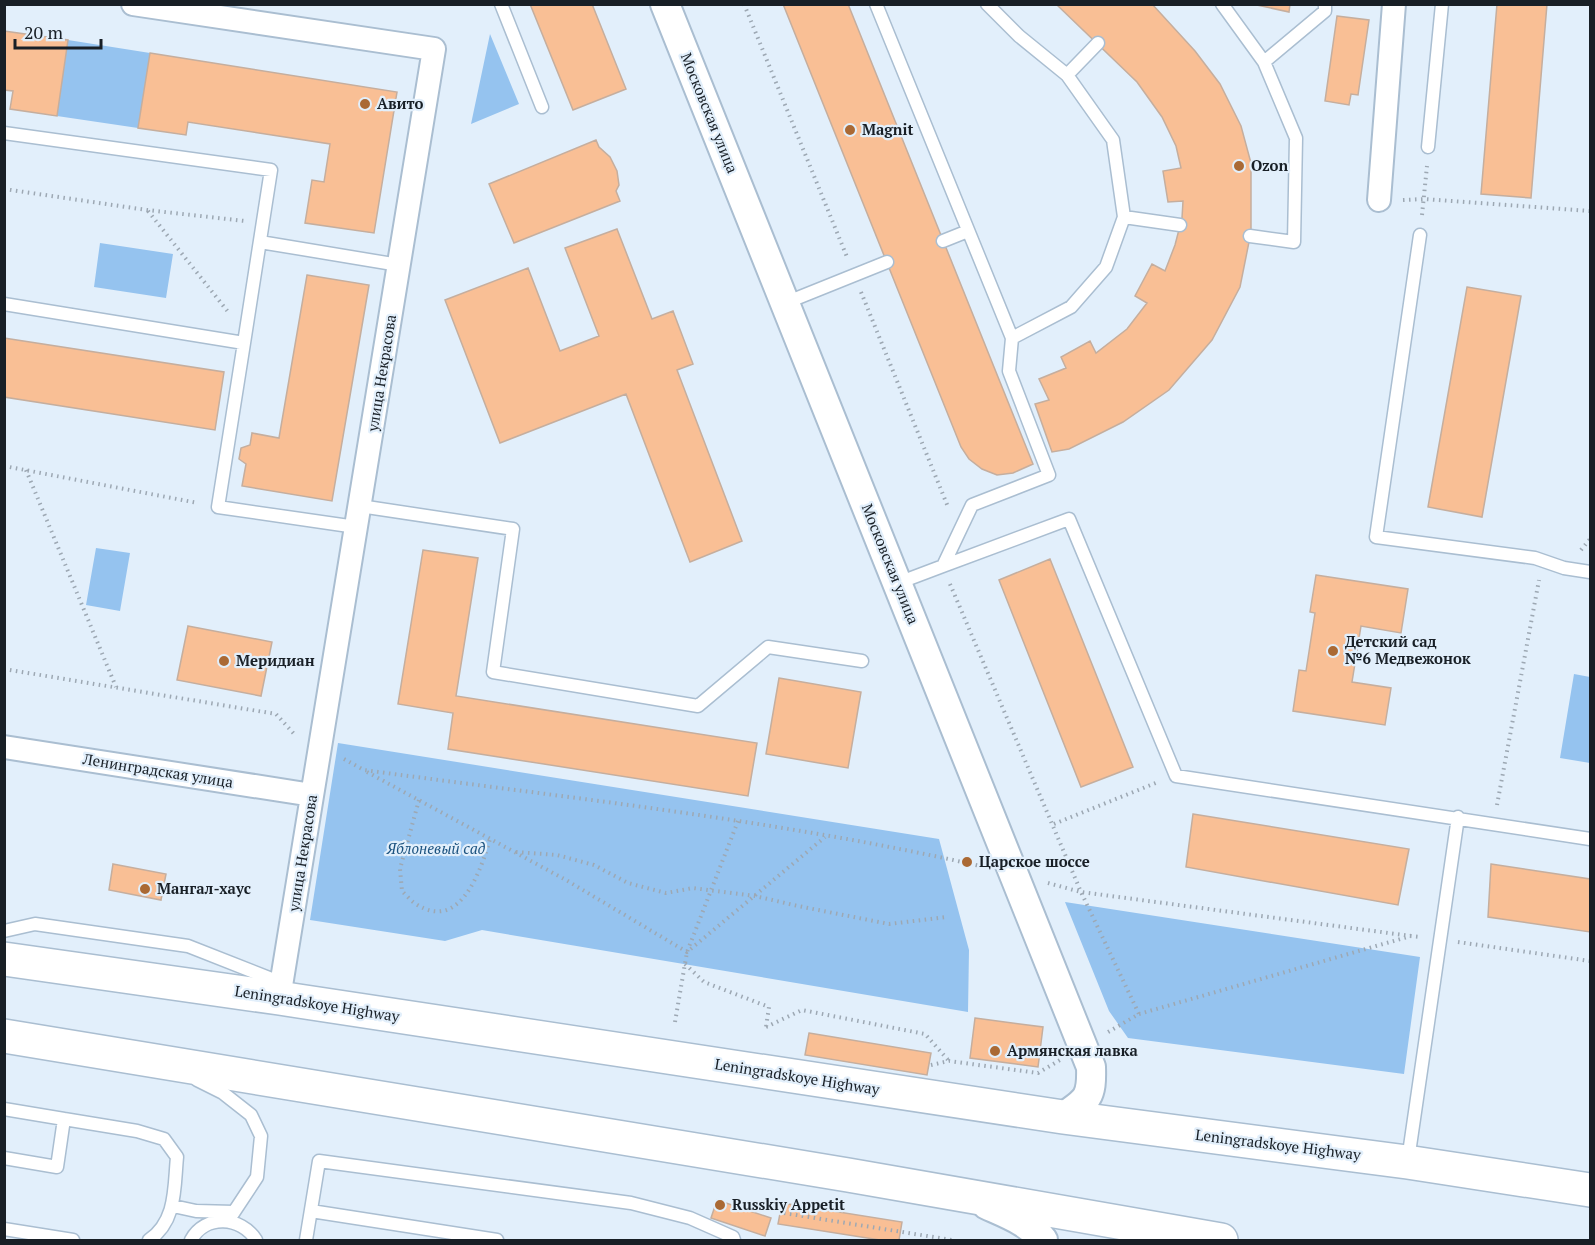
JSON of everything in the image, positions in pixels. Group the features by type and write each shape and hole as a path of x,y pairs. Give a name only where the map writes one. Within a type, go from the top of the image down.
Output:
{"highway":[{"name":"Leningradskoye Highway","path":"4,958 281,991 1063,1117 1407,1162 1590,1190"},
{"path":"4,1036 1221,1240"}],"street":[{"name":"улица Некрасова","path":"134,4 435,49 281,991"},
{"name":"Московская улица","path":"666,4 1091,1066 1091,1088 1082,1104 1063,1117"},
{"path":"1379,200 1394,4"},
{"name":"Ленинградская улица","path":"4,747 312,795"},
{"path":"969,1196 1015,1217 1038,1234 1042,1240"}],"lane":[{"path":"501,4 543,107"},
{"path":"876,4 1012,338 1009,371 1049,475 972,506 943,566"},
{"path":"987,4 1019,36 1067,75 1113,140 1124,217 1106,267 1071,307 1012,338"},
{"path":"1222,4 1264,62 1296,138 1294,242 1250,236"},
{"path":"1264,62 1325,11 1325,4"},
{"path":"1428,147 1442,4"},
{"path":"1067,75 1098,43"},
{"path":"4,133 271,170 218,507 513,529 493,672 698,706 768,647 862,661"},
{"path":"1124,217 1180,225"},
{"path":"943,241 968,231"},
{"path":"1420,235 1377,537 1535,558 1564,568 1590,572"},
{"path":"260,242 399,265"},
{"path":"785,303 887,262"},
{"path":"4,304 244,338"},
{"path":"898,583 1069,519 1176,776 1590,839"},
{"path":"1407,1162 1458,818"},
{"path":"4,931 35,924 188,946 281,991"},
{"path":"155,1061 223,1093 251,1115 261,1136 257,1177 231,1216 203,1226 191,1240"},
{"path":"4,1109 137,1131 164,1139 177,1157 173,1206 168,1221 149,1240"},
{"path":"4,1158 57,1167 64,1119"},
{"path":"306,1240 320,1161 631,1203 690,1218 733,1236 734,1240"},
{"path":"173,1206 231,1216 256,1240"},
{"path":"311,1211 497,1240"},
{"path":"4,1229 73,1240"}],"path":[{"path":"1420,235 1428,147"},
{"path":"4,189 263,224"},
{"path":"1379,200 1424,199 1590,209"},
{"path":"147,210 244,338"},
{"path":"4,466 218,507"},
{"path":"26,470 116,687"},
{"path":"1494,824 1538,580 1564,568 1590,539"},
{"path":"4,669 276,714 299,740"},
{"path":"339,756 566,880 687,952"},
{"path":"364,770 738,821 936,856 1081,892 1590,961"},
{"path":"1053,824 1176,776"},
{"path":"419,800 400,869 402,891 416,904 435,912 454,907 470,891 483,863 490,839"},
{"path":"675,1022 687,952 738,821"},
{"path":"687,952 825,837"},
{"path":"512,851 557,855 594,866 628,884 666,892 693,888 755,896 889,924 948,917"},
{"path":"1138,1014 1411,936"},
{"path":"685,964 704,982 769,1007 766,1027 802,1010 925,1034 949,1060 928,1065"},
{"path":"784,1213 952,1240"}],"green space":[{"path":"490,34 519,104 471,124"},
{"path":"68,40 150,53 138,128 57,116"},
{"path":"100,243 173,254 166,298 94,287"},
{"path":"96,548 130,553 120,611 86,605"},
{"path":"1574,674 1590,677 1590,763 1560,758"},
{"name":"Яблоневый сад","path":"338,743 939,839 969,950 968,1012 482,930 445,941 310,920"},
{"path":"1065,902 1420,957 1404,1074 1128,1038 1109,1011"}],"building":[{"path":"530,4 592,4 626,89 573,110"},
{"path":"783,4 848,4 1033,464 1013,473 997,475 982,469 969,459 961,447"},
{"path":"1056,4 1152,4 1195,51 1220,84 1241,126 1251,163 1251,232 1240,287 1212,340 1169,390 1123,422 1069,449 1052,452 1035,404 1049,400 1039,379 1066,368 1061,357 1090,341 1096,353 1127,329 1147,303 1135,296 1152,264 1165,271 1182,218 1183,201 1168,202 1163,171 1181,168 1176,146 1162,117 1137,82"},
{"path":"1252,4 1290,4 1289,12"},
{"path":"1497,4 1547,4 1531,198 1481,194"},
{"path":"1337,16 1369,20 1358,95 1351,94 1349,105 1325,101"},
{"path":"4,31 68,40 57,116 10,109 13,91 4,90"},
{"path":"150,53 397,92 374,233 305,223 312,180 324,182 330,144 188,122 186,135 138,128"},
{"path":"596,140 599,147 610,157 617,171 619,185 616,191 620,201 514,243 489,184"},
{"path":"617,229 652,319 673,311 693,364 677,370 742,541 690,562 626,394 500,443 445,300 528,268 560,351 599,336 565,248"},
{"path":"307,275 369,285 332,501 242,486 246,464 239,459 241,448 250,445 252,433 279,438"},
{"path":"1467,287 1521,296 1482,517 1428,507"},
{"path":"4,338 224,372 215,430 4,397"},
{"path":"423,550 478,558 456,696 757,743 748,796 448,749 453,713 398,704"},
{"path":"1050,559 1133,767 1081,787 999,580"},
{"name":"Детский сад №6 Медвежонок","path":"1316,575 1408,589 1401,633 1361,626 1352,682 1391,688 1385,725 1293,711 1299,670 1306,671 1315,613 1310,612"},
{"name":"Меридиан","path":"188,626 272,642 261,696 177,680"},
{"path":"779,678 861,692 848,768 766,754"},
{"path":"1193,814 1409,849 1398,905 1186,867"},
{"path":"113,864 166,874 161,900 109,890"},
{"path":"1491,864 1590,879 1590,932 1488,917"},
{"path":"975,1018 1043,1027 1038,1067 970,1058"},
{"path":"809,1033 931,1053 927,1075 805,1055"},
{"path":"717,1200 771,1218 765,1236 711,1218"},
{"path":"782,1203 902,1222 899,1240 880,1240 778,1224"}],"place":[{"name":"Авито","path":"365,104"},
{"name":"Magnit","path":"850,130"},
{"name":"Ozon","path":"1239,166"},
{"name":"Детский сад №6 Медвежонок","path":"1333,651"},
{"name":"Меридиан","path":"224,661"},
{"name":"Царское шоссе","path":"967,862"},
{"name":"Мангал-хаус","path":"145,889"},
{"name":"Армянская лавка","path":"995,1051"},
{"name":"Russkiy Appetit","path":"720,1205"}]}
